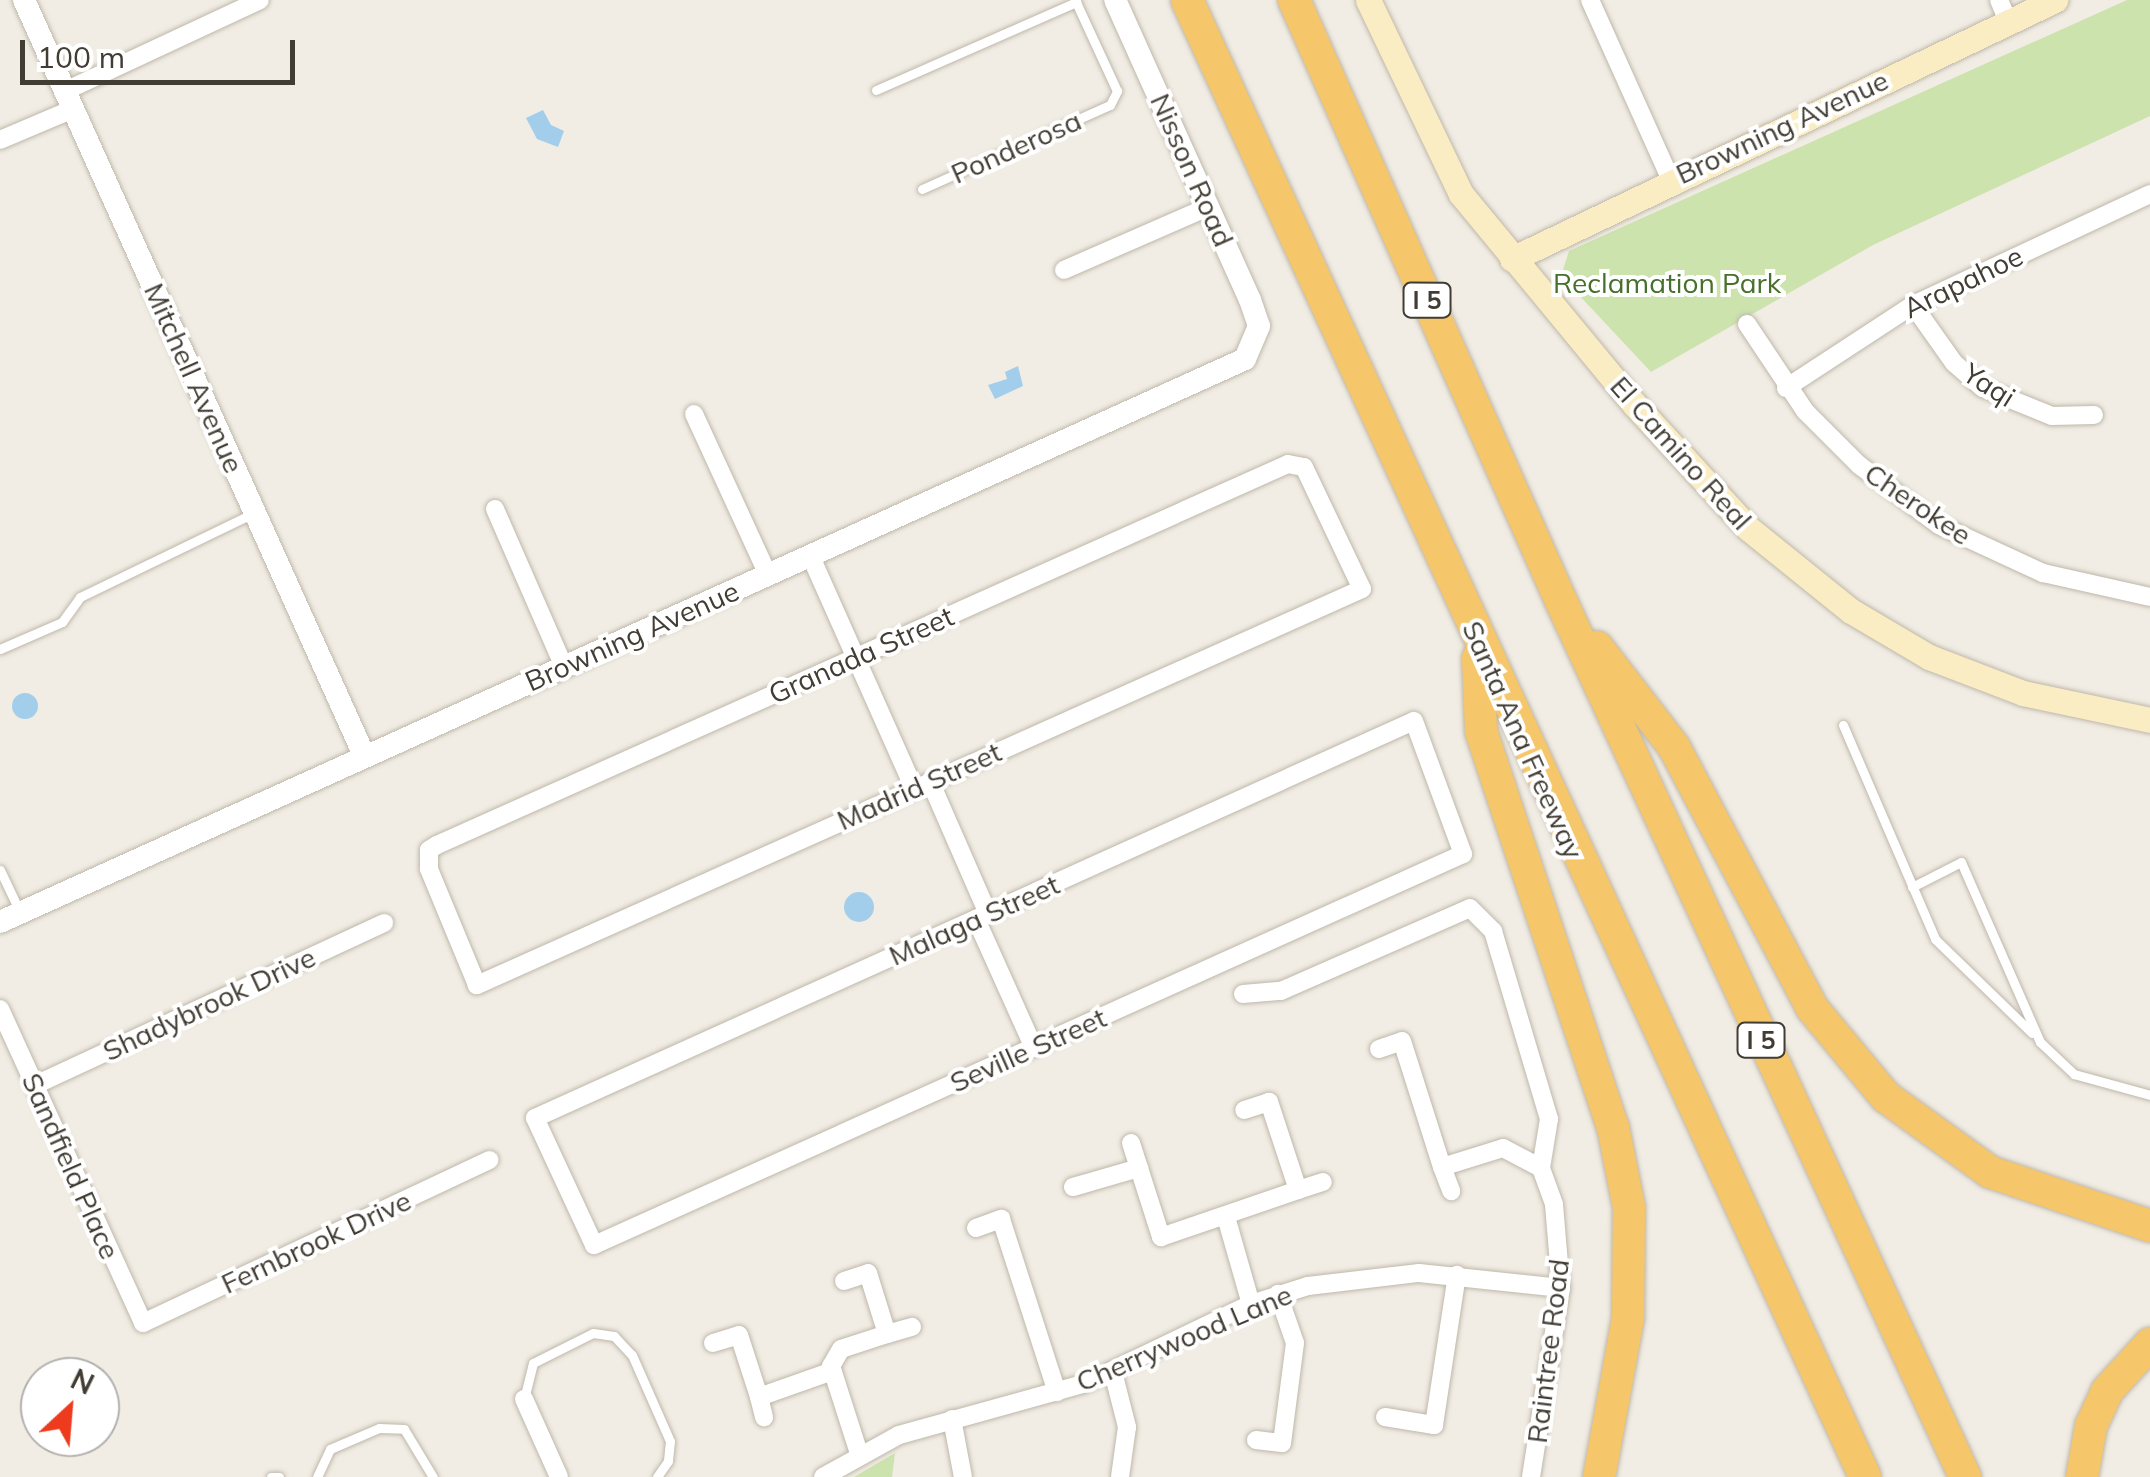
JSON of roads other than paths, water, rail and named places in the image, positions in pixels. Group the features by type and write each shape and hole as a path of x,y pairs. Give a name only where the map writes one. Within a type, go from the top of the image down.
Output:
{"highway":[{"name":"Santa Ana Freeway","path":"1187,0 1865,1477"},
{"name":"I 5","path":"1294,0 1561,601 1965,1477"},
{"path":"1561,601 1674,746 1812,1008 1857,1067 1907,1116 1981,1167 2062,1201 2150,1226"},
{"path":"1477,638 1481,730 1626,1187 1628,1318 1599,1477"},
{"path":"2082,1477 2091,1426 2107,1391 2150,1344"}],"main road":[{"name":"El Camino Real","path":"1368,0 1444,167 1512,259 1634,405 1798,573 1890,635 1974,676 2062,704 2150,720"},
{"name":"Browning Avenue","path":"1512,259 2004,10 2055,0"}],"street":[{"name":"Mitchell Avenue","path":"24,0 364,755"},
{"path":"0,140 228,8 260,0"},
{"name":"Nisson Road","path":"1115,0 1250,300 1257,343"},
{"path":"1590,0 1670,180"},
{"name":"Arapahoe","path":"1786,388 1912,304 2150,194"},
{"path":"1064,270 1208,206"},
{"name":"Yaqi","path":"1912,304 1954,363 1983,388 2052,416 2094,415"},
{"name":"Cherokee","path":"1746,324 1786,388 1860,465 1940,526 2042,572 2150,597"},
{"name":"Browning Avenue","path":"10,917 1225,370 1257,343"},
{"path":"694,414 768,575"},
{"name":"Granada Street","path":"477,985 427,860 437,845 1288,464 1304,467 1362,588"},
{"path":"495,509 564,667"},
{"path":"811,556 855,658 922,785 982,916 1034,1048"},
{"name":"Madrid Street","path":"477,985 1362,588"},
{"name":"Malaga Street","path":"594,1245 535,1118 982,916 1414,722 1463,854"},
{"name":"Seville Street","path":"594,1245 1463,854"},
{"path":"1242,994 1280,992 1470,908 1493,931 1548,1119 1541,1168 1503,1148 1442,1167"},
{"name":"Shadybrook Drive","path":"35,1085 384,924"},
{"name":"Sandfield Place","path":"0,1010 143,1323"},
{"path":"1379,1049 1402,1041 1450,1191"},
{"path":"1244,1110 1269,1102 1298,1190"},
{"path":"1131,1144 1161,1238 1323,1182"},
{"name":"Fernbrook Drive","path":"143,1323 490,1160"},
{"path":"1074,1187 1139,1168"},
{"name":"Raintree Road","path":"1531,1477 1561,1288 1554,1204 1541,1168"},
{"path":"1226,1217 1251,1304"},
{"path":"976,1228 1001,1220 1057,1392"},
{"path":"844,1281 868,1273 887,1334"},
{"name":"Cherrywood Lane","path":"823,1477 859,1454 952,1419 1057,1392 1113,1372 1278,1294 1380,1273 1457,1276 1561,1288"},
{"path":"1385,1417 1434,1425 1457,1276"},
{"path":"1256,1440 1282,1444 1295,1343 1278,1294"},
{"path":"859,1454 833,1371 841,1349 912,1327"},
{"path":"713,1343 739,1336 764,1417"},
{"path":"759,1397 833,1371"},
{"path":"1113,1372 1127,1427 1120,1477"},
{"path":"524,1400 559,1477"},
{"path":"952,1419 963,1477"}],"lane":[{"path":"876,90 1076,1"},
{"name":"Ponderosa","path":"922,189 1110,105 1116,91 1076,1"},
{"path":"0,649 62,622 80,597 255,512"},
{"path":"1843,725 1935,939 2074,1074 2150,1094"},
{"path":"1912,886 1961,862 2038,1038"},
{"path":"0,870 10,917"},
{"path":"524,1400 533,1363 593,1333 614,1336 632,1355 670,1441 668,1461 656,1477"},
{"path":"317,1477 330,1449 379,1428 404,1429 433,1477"},
{"path":"271,1477 279,1477"}],"water":[{"path":"543,110 551,125 564,131 558,147 537,139 526,118"},
{"path":"1018,366 1023,386 995,399 988,385 1007,379 1005,372"},
{"path":"25,693 34,697 38,706 34,715 25,719 16,715 12,706 16,697"},
{"path":"859,892 870,896 874,907 870,918 859,922 848,918 844,907 848,896"}],"park label":[{"name":"Reclamation Park","path":"1667,283"}]}
